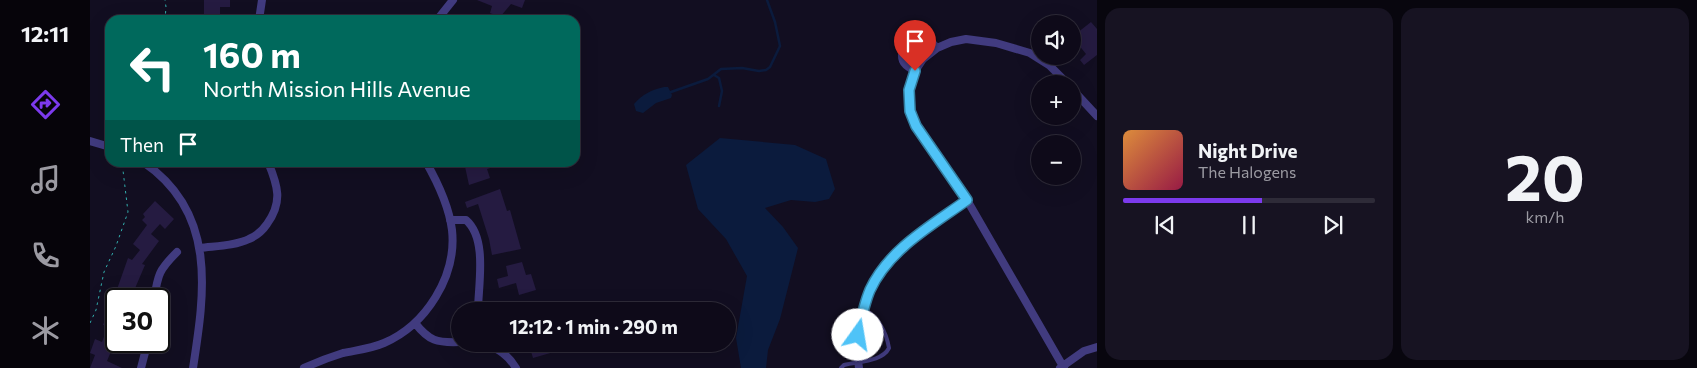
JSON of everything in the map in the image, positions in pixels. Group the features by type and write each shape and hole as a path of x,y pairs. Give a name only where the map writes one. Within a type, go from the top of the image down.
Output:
{"street":[{"path":"260,15 262,0"},
{"path":"441,15 454,0"},
{"path":"915,71 904,63 902,56 909,40 916,36 924,37 936,48"},
{"path":"1059,75 1050,65 1030,53 1015,48 966,39 951,42 936,48 923,59 915,71 909,90 910,111 916,126 967,200 1062,367 1084,351 1097,347"},
{"path":"1081,99 1097,116"},
{"path":"90,141 105,146"},
{"path":"150,167 160,174 177,193 190,217 200,248 202,299 193,368"},
{"path":"200,248 228,245 250,239 264,229 278,204 275,180 270,167"},
{"path":"304,368 344,353 369,349 385,343 415,323 439,292 446,275 450,257 452,232 448,210 436,179 429,167"},
{"path":"858,365 858,335 864,309 870,290 886,265 906,244 967,200"},
{"path":"450,220 466,220 477,235 480,279 479,302"},
{"path":"156,288 162,267 177,252"},
{"path":"415,323 429,338 439,342 451,342"},
{"path":"502,352 508,356 516,368"},
{"path":"141,368 145,353"}],"lane":[{"path":"841,368 844,365 858,365 881,356 887,353 890,348 886,334 878,320 864,309"}],"path":[{"path":"165,0 165,15"},
{"path":"90,323 96,310 104,272 128,212 123,167"}],"water":[{"path":"668,87 672,95 671,98 656,103 643,113 636,111 634,104 644,95"},
{"path":"720,138 795,145 826,159 835,189 829,199 815,202 791,200 765,208 783,227 798,248 780,319 768,350 766,368 741,368 736,338 747,276 726,239 698,209 686,165"}],"building":[{"path":"204,0 230,0 230,7 220,7 220,15 204,15"},
{"path":"477,0 525,0 522,8 511,4 502,15 490,13 492,6"},
{"path":"1091,22 1097,29 1097,55 1084,65 1081,59 1086,54 1081,48 1081,30"},
{"path":"465,167 493,167 487,169 490,178 469,185"},
{"path":"500,189 507,211 510,210 521,249 492,255 478,204 467,208 465,202"},
{"path":"155,201 174,219 165,229 160,224 151,234 159,241 142,264 145,265 135,288 117,288 128,258 132,260 140,250 133,244 147,225 142,220 145,217 143,214"},
{"path":"522,262 526,275 531,274 536,290 519,295 516,283 499,288 497,279 508,276 506,266"},
{"path":"105,334 105,353 110,353 107,361 122,368 90,368 95,355 90,353 95,339 102,342"},
{"path":"531,352 554,352 533,358"}],"waterway":[{"path":"671,92 708,79 721,69 742,68 759,71 770,67 780,46 775,22 767,0"},
{"path":"714,75 719,78 722,91 719,106"}],"route":[{"path":"858,335 862,313 870,290 886,265 906,244 967,200 916,126 910,111 909,90 915,71"}]}
